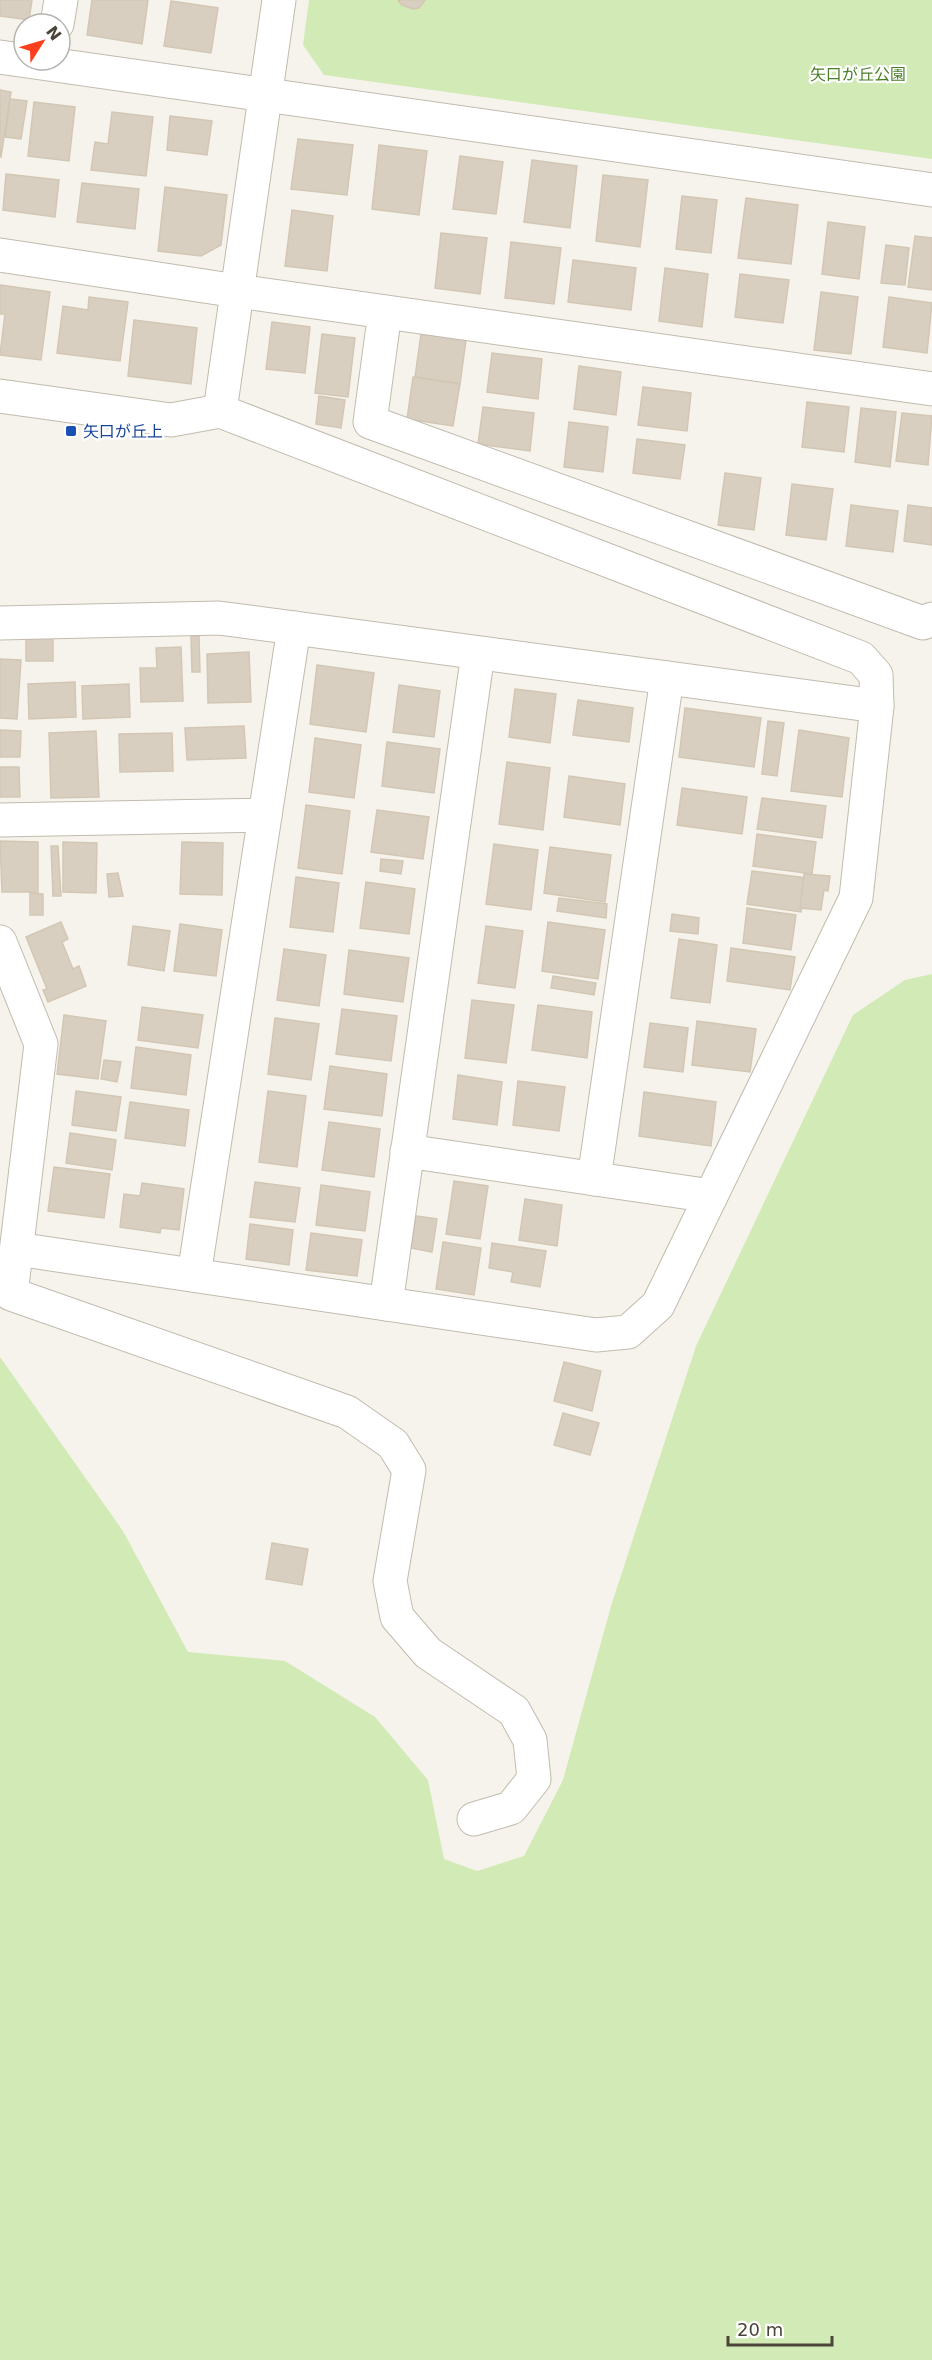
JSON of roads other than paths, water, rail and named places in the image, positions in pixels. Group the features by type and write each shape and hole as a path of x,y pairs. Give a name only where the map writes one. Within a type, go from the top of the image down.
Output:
{"street":[{"path":"220,411 279,0"},
{"path":"72,65 265,96 932,190"},
{"path":"0,255 237,291 932,389"},
{"path":"385,312 370,422 923,623 932,619"},
{"path":"0,396 171,420 220,411 861,658 876,675 878,706 856,898 658,1305 628,1332 596,1335 17,1249"},
{"path":"0,623 219,618 878,706"},
{"path":"194,1275 294,628"},
{"path":"386,1304 477,653"},
{"path":"594,1179 667,678"},
{"path":"0,820 265,815"},
{"path":"0,942 41,1044 11,1294 347,1412 393,1444 409,1470 390,1581 396,1617 428,1653 514,1711 530,1740 534,1779 511,1808 474,1819"},
{"path":"407,1151 711,1196"}],"place":[{"name":"矢口が丘上","path":"71,431"}],"park label":[{"name":"矢口が丘公園","path":"858,74"}]}
